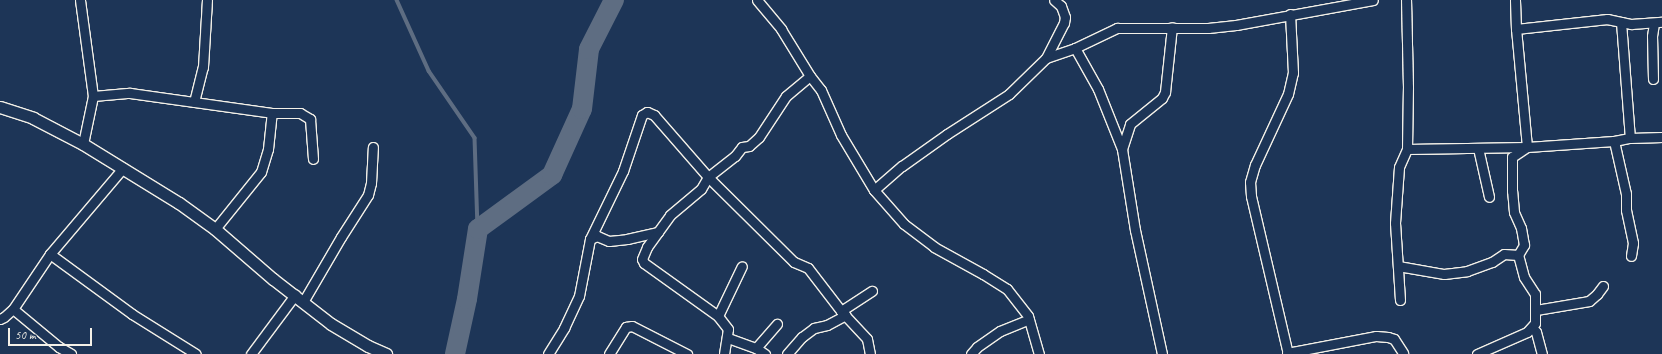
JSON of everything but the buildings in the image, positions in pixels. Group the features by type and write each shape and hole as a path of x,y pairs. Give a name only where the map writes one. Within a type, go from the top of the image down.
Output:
{"street":[{"path":"80,0 93,96 83,144"},
{"path":"194,102 203,66 207,0"},
{"path":"758,0 781,29 810,76 821,90 841,134 874,190 904,224 934,247 983,274 1007,290 1018,300 1029,319 1039,354"},
{"path":"874,190 902,166 947,134 1009,94 1046,58 1064,23 1065,17 1061,6 1054,0"},
{"path":"1046,58 1075,48 1117,28 1208,28 1373,0"},
{"path":"1400,300 1395,224 1399,167 1407,149 1408,87 1406,0"},
{"path":"1515,0 1516,29 1527,148"},
{"path":"1290,14 1293,73 1288,94 1255,165 1250,182 1251,196 1287,354 1376,336 1394,339 1403,353"},
{"path":"1516,29 1607,19 1631,24 1658,22 1652,36 1653,79"},
{"path":"1622,22 1630,138"},
{"path":"1122,149 1130,124 1162,98 1165,92 1172,27"},
{"path":"1075,48 1098,89 1122,149 1135,230 1162,354"},
{"path":"724,354 728,338 728,329 718,316 644,263 642,259 647,247 670,215 702,189 708,177 735,156 742,147 749,146 759,137 786,96 810,76"},
{"path":"93,96 130,93 272,113 300,113 310,118 313,159"},
{"path":"0,107 33,118 83,144 179,203 215,229 273,279 331,324 368,346 386,354"},
{"path":"548,354 564,328 579,296 590,239 623,171 642,115 647,112 654,116 708,177 794,262 808,268 843,313 867,339 870,354"},
{"path":"215,229 261,172 268,149 272,113"},
{"path":"1407,149 1527,148 1614,141 1630,138 1662,137"},
{"path":"1614,141 1626,194 1627,216 1633,243 1631,256"},
{"path":"251,354 299,298 368,195 371,183 373,146"},
{"path":"1478,148 1489,197"},
{"path":"1477,354 1527,332 1533,328 1535,323 1535,294 1524,276 1518,255 1524,245 1521,228 1514,212 1512,157 1527,148"},
{"path":"0,319 13,309 50,254 123,168"},
{"path":"590,239 597,236 610,241 658,232"},
{"path":"50,254 132,314 196,354"},
{"path":"1398,266 1444,274 1467,271 1492,262 1504,254 1518,255"},
{"path":"718,316 742,266"},
{"path":"1536,310 1589,301 1603,286"},
{"path":"787,354 802,337 814,328 827,325 872,291"},
{"path":"13,309 59,347 71,354"},
{"path":"971,354 977,347 1000,331 1029,319"},
{"path":"756,348 777,324"},
{"path":"609,354 626,327 632,326 687,354"},
{"path":"1533,328 1536,332 1542,354"},
{"path":"728,338 756,348 765,354"}],"waterway":[{"path":"397,0 429,71 475,138 478,229"},
{"path":"455,354 467,299 478,229 552,175 582,109 589,49 614,0"}]}
